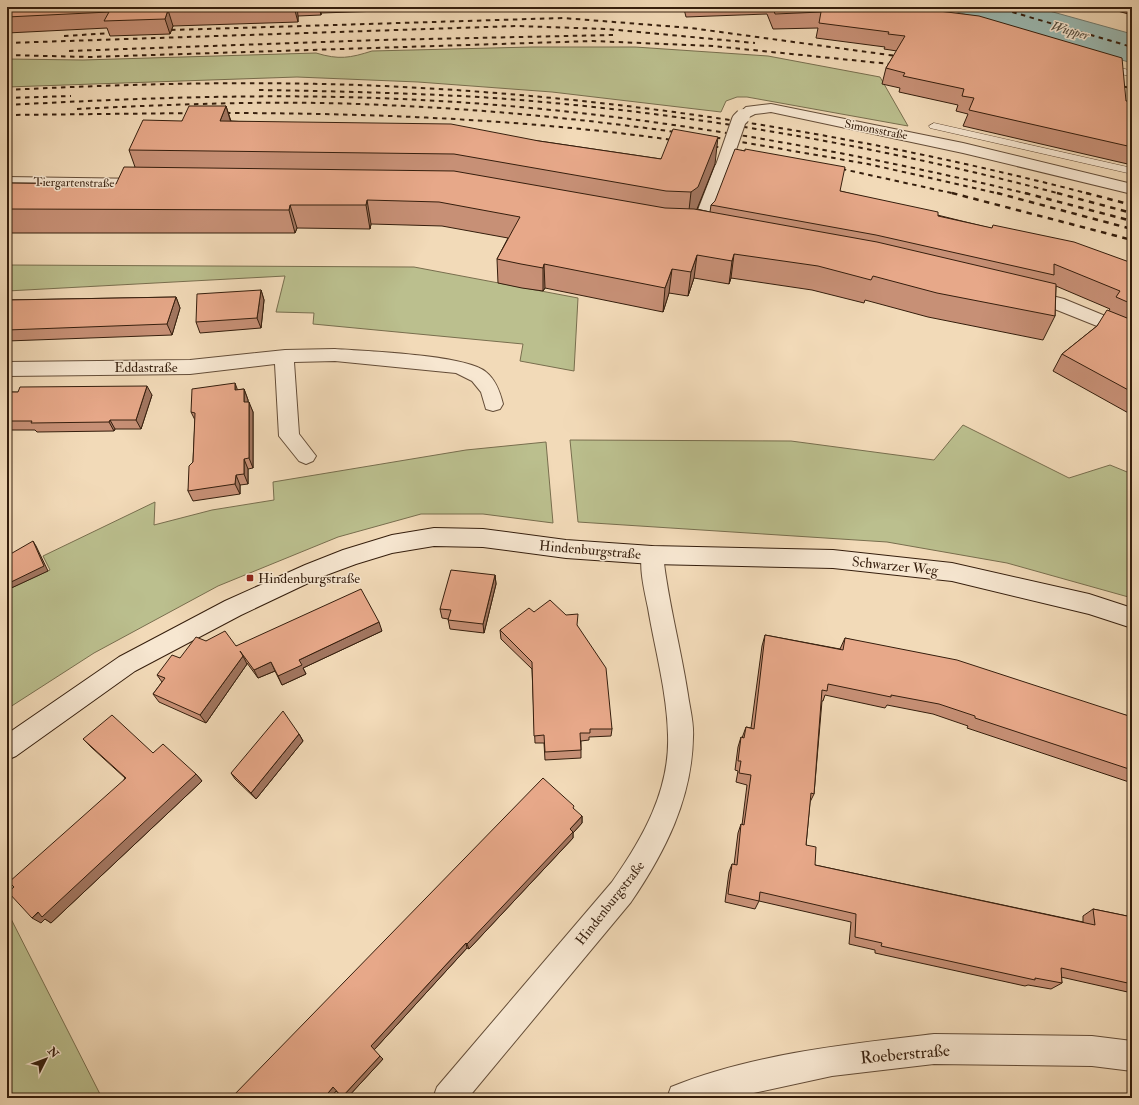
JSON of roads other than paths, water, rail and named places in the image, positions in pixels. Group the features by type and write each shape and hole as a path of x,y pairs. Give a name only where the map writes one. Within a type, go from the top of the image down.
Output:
{"street":[{"name":"Simonsstraße","path":"691,226 703,218 739,120 751,110 770,108 963,148 1132,189"},
{"name":"Tiergartenstraße","path":"7,182 165,185"},
{"path":"673,226 691,226 714,230"},
{"path":"1013,292 1058,303 1132,334"},
{"name":"Eddastraße","path":"7,369 76,367 190,367 285,356 335,355 459,367 479,376 490,390 493,404"},
{"path":"285,356 284,372 289,436 306,456"},
{"name":"Hindenburgstraße","path":"7,748 127,664 172,639 298,577 351,556 378,548 434,537 476,538 566,549 652,555 654,576 674,678 681,736 677,783 666,816 648,854 616,900 448,1098"},
{"name":"Schwarzer Weg","path":"652,555 833,559 952,572 1089,604 1132,618"},
{"name":"Roeberstraße","path":"682,1098 729,1083 832,1060 934,1050 1092,1051 1132,1056"}],"lane":[{"path":"1096,63 1132,74"},
{"path":"934,126 1132,171"}],"water":[{"name":"Wupper","path":"940,7 1035,7 1132,34 1132,63"}],"railway":[{"path":"995,7 1132,47"},
{"path":"171,30 563,18 691,28 904,57"},
{"path":"7,43 516,26 607,29 755,43"},
{"path":"64,36 112,33"},
{"path":"69,51 379,40 613,35"},
{"path":"7,55 89,57 593,41 713,46 900,65"},
{"path":"7,90 95,86 270,83 358,85 543,97 636,107 819,135 910,152 1087,193"},
{"path":"1114,85 1132,88"},
{"path":"259,90 369,92 479,97 552,103 699,120 845,145 989,176 1057,193"},
{"path":"7,98 71,96"},
{"path":"7,105 154,98 253,96 351,97 480,104 638,120 717,132 874,160 1027,194"},
{"path":"77,109 191,104 306,103 382,105 533,115 683,133"},
{"path":"7,115 197,113"},
{"path":"217,113 333,114 507,122 622,133 680,141"},
{"path":"707,136 868,164 999,194"},
{"path":"705,145 755,153"},
{"path":"833,167 955,194"},
{"path":"1057,193 1061,194"},
{"path":"1057,193 1132,213"},
{"path":"1087,193 1132,205"},
{"path":"955,194 1132,240"},
{"path":"999,194 1132,229"},
{"path":"1027,194 1132,221"}],"place":[{"name":"Hindenburgstraße","path":"250,578"}]}
